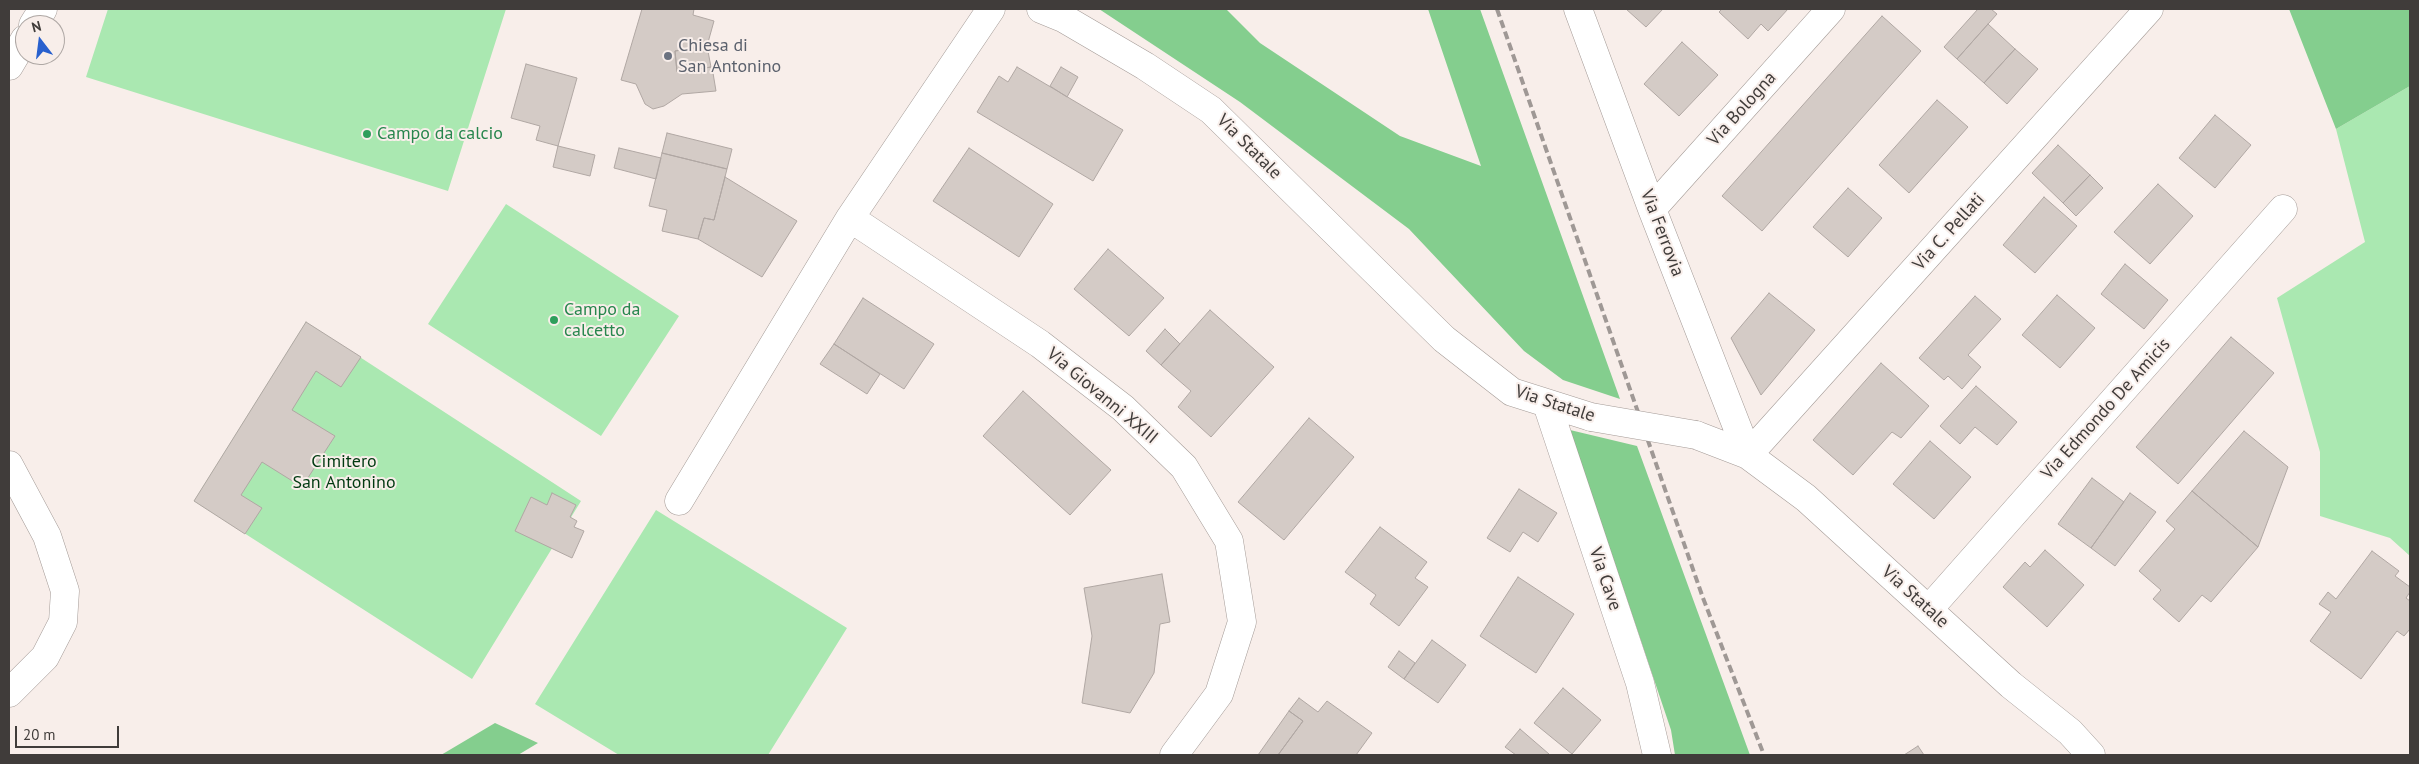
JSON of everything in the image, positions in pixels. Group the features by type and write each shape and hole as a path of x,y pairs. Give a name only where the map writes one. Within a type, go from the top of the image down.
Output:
{"street":[{"path":"679,501 850,218 991,9"},
{"name":"Via Statale","path":"1040,9 1063,18 1136,61 1211,110 1444,339 1512,392 1591,417 1696,435 1748,455 1806,498 2010,685 2070,732 2091,755"},
{"name":"Via Ferrovia","path":"1578,9 1652,209 1748,455"},
{"name":"Via Bologna","path":"1652,209 1831,9"},
{"name":"Via C. Pellati","path":"1748,455 2149,9"},
{"name":"Via Edmondo De Amicis","path":"1929,609 2283,209"},
{"name":"Via Giovanni XXIII","path":"850,218 1040,344 1123,408 1184,467 1229,541 1242,622 1219,694 1174,755"},
{"name":"Via Cave","path":"1546,404 1640,683 1657,755"},
{"path":"9,464 47,536 65,591 63,622 49,648 44,657 9,693"}],"green space":[{"name":"Campo da calcio","path":"108,9 506,9 448,191 86,77"},
{"path":"1099,9 1226,9 1260,43 1400,136 1481,166 1428,9 1480,9 1620,399 1563,380 1524,351 1409,229 1240,102"},
{"path":"2289,9 2410,9 2410,86 2336,129"},
{"path":"2410,86 2410,556 2390,538 2320,516 2320,452 2277,298 2365,242 2336,129"},
{"name":"Campo da calcetto","path":"506,204 679,316 601,436 428,324"},
{"name":"Cimitero San Antonino","path":"306,322 581,501 472,679 194,501"},
{"path":"1570,430 1637,446 1750,755 1675,755 1671,730"},
{"path":"656,510 847,628 768,755 619,755 535,704"},
{"path":"495,723 538,743 518,755 441,755"}],"building":[{"name":"Chiesa di San Antonino","path":"642,9 694,9 693,15 714,21 707,46 675,51 677,72 712,67 716,91 682,94 664,106 653,109 645,104 636,84 621,80"},
{"path":"1626,9 1663,9 1646,27"},
{"path":"1722,9 1788,9 1768,31 1761,24 1748,39 1719,12"},
{"path":"1978,9 1991,9 1997,14 1957,59 1944,47"},
{"path":"1882,16 1921,51 1762,231 1722,196"},
{"path":"1988,24 2015,49 1984,83 1957,59"},
{"path":"1682,42 1718,75 1679,116 1644,84"},
{"path":"707,46 711,67 677,72 675,51"},
{"path":"2015,49 2038,69 2007,104 1984,83"},
{"path":"526,64 577,78 558,146 536,140 540,126 511,118"},
{"path":"1017,67 1123,130 1093,181 977,112 999,76 1008,82"},
{"path":"1061,67 1078,77 1067,97 1050,86"},
{"path":"1937,100 1968,127 1909,193 1879,165"},
{"path":"2215,115 2251,145 2215,188 2179,158"},
{"path":"667,133 732,149 727,169 662,153"},
{"path":"2058,145 2090,175 2063,203 2032,173"},
{"path":"558,146 595,155 590,176 553,167"},
{"path":"619,148 661,158 656,179 614,168"},
{"path":"969,148 1053,204 1019,257 933,201"},
{"path":"662,153 727,169 714,220 704,218 698,239 662,231 667,210 649,206"},
{"path":"2090,175 2103,188 2076,216 2063,203"},
{"path":"725,177 797,221 762,277 698,239 704,218 714,220"},
{"path":"2158,184 2193,216 2150,264 2114,232"},
{"path":"1848,188 1882,218 1848,257 1813,227"},
{"path":"2044,197 2077,226 2035,273 2003,245"},
{"path":"1108,249 1164,298 1129,336 1074,289"},
{"path":"2125,264 2168,300 2144,329 2101,294"},
{"path":"1769,293 1815,330 1761,395 1731,338"},
{"path":"2057,295 2095,328 2060,368 2022,335"},
{"path":"1975,296 2001,319 1968,355 1981,367 1962,389 1948,376 1944,380 1919,358"},
{"path":"863,298 934,344 904,389 834,344"},
{"path":"1210,310 1274,367 1211,437 1178,407 1191,391 1161,365"},
{"path":"306,322 361,357 341,387 316,371 292,410 335,436 302,487 262,462 241,495 262,508 245,534 194,501"},
{"path":"1165,329 1180,344 1161,365 1146,351"},
{"path":"2231,337 2274,373 2178,484 2136,447"},
{"path":"834,344 880,374 867,394 820,364"},
{"path":"1881,363 1929,406 1901,438 1892,432 1853,475 1813,440"},
{"path":"1976,386 2017,422 1997,445 1975,427 1960,444 1940,426"},
{"path":"1023,391 1111,470 1070,515 983,436"},
{"path":"1309,418 1354,457 1284,540 1238,502"},
{"path":"2244,431 2288,467 2258,547 2192,491"},
{"path":"1930,441 1971,477 1934,519 1893,484"},
{"path":"2092,478 2124,502 2091,548 2058,524"},
{"path":"1519,489 1557,513 1538,542 1523,532 1510,552 1487,538"},
{"path":"2192,491 2258,547 2211,602 2202,595 2179,622 2153,599 2161,590 2139,571 2175,529 2166,521"},
{"path":"552,493 576,505 570,517 577,521 574,527 584,531 572,558 515,531 531,497 547,505"},
{"path":"2130,493 2156,512 2115,566 2091,548"},
{"path":"1380,527 1427,562 1415,578 1428,587 1399,626 1370,604 1376,595 1345,572"},
{"path":"2045,550 2084,585 2047,627 2003,587 2025,562 2030,567"},
{"path":"2372,551 2399,571 2395,576 2410,587 2410,592 2406,598 2410,601 2410,629 2404,636 2397,631 2361,679 2310,641 2331,612 2319,604 2328,592 2336,599"},
{"path":"1162,574 1170,622 1160,624 1154,673 1130,713 1082,703 1092,636 1084,588"},
{"path":"1518,577 1574,614 1536,673 1480,636"},
{"path":"1432,640 1466,665 1438,703 1404,679"},
{"path":"1399,651 1415,663 1404,679 1388,667"},
{"path":"1563,688 1601,720 1572,754 1534,723"},
{"path":"1299,698 1318,712 1327,701 1372,733 1356,755 1278,755 1303,721 1289,711"},
{"path":"1289,711 1303,721 1278,755 1258,755"},
{"path":"1520,729 1549,754 1516,755 1505,747"},
{"path":"1918,746 1924,755 1904,755"}],"railway":[{"path":"1497,9 1703,598 1764,755"}],"place":[{"name":"Chiesa di San Antonino","path":"668,56"},
{"name":"Campo da calcio","path":"367,134"},
{"name":"Campo da calcetto","path":"554,320"}]}
